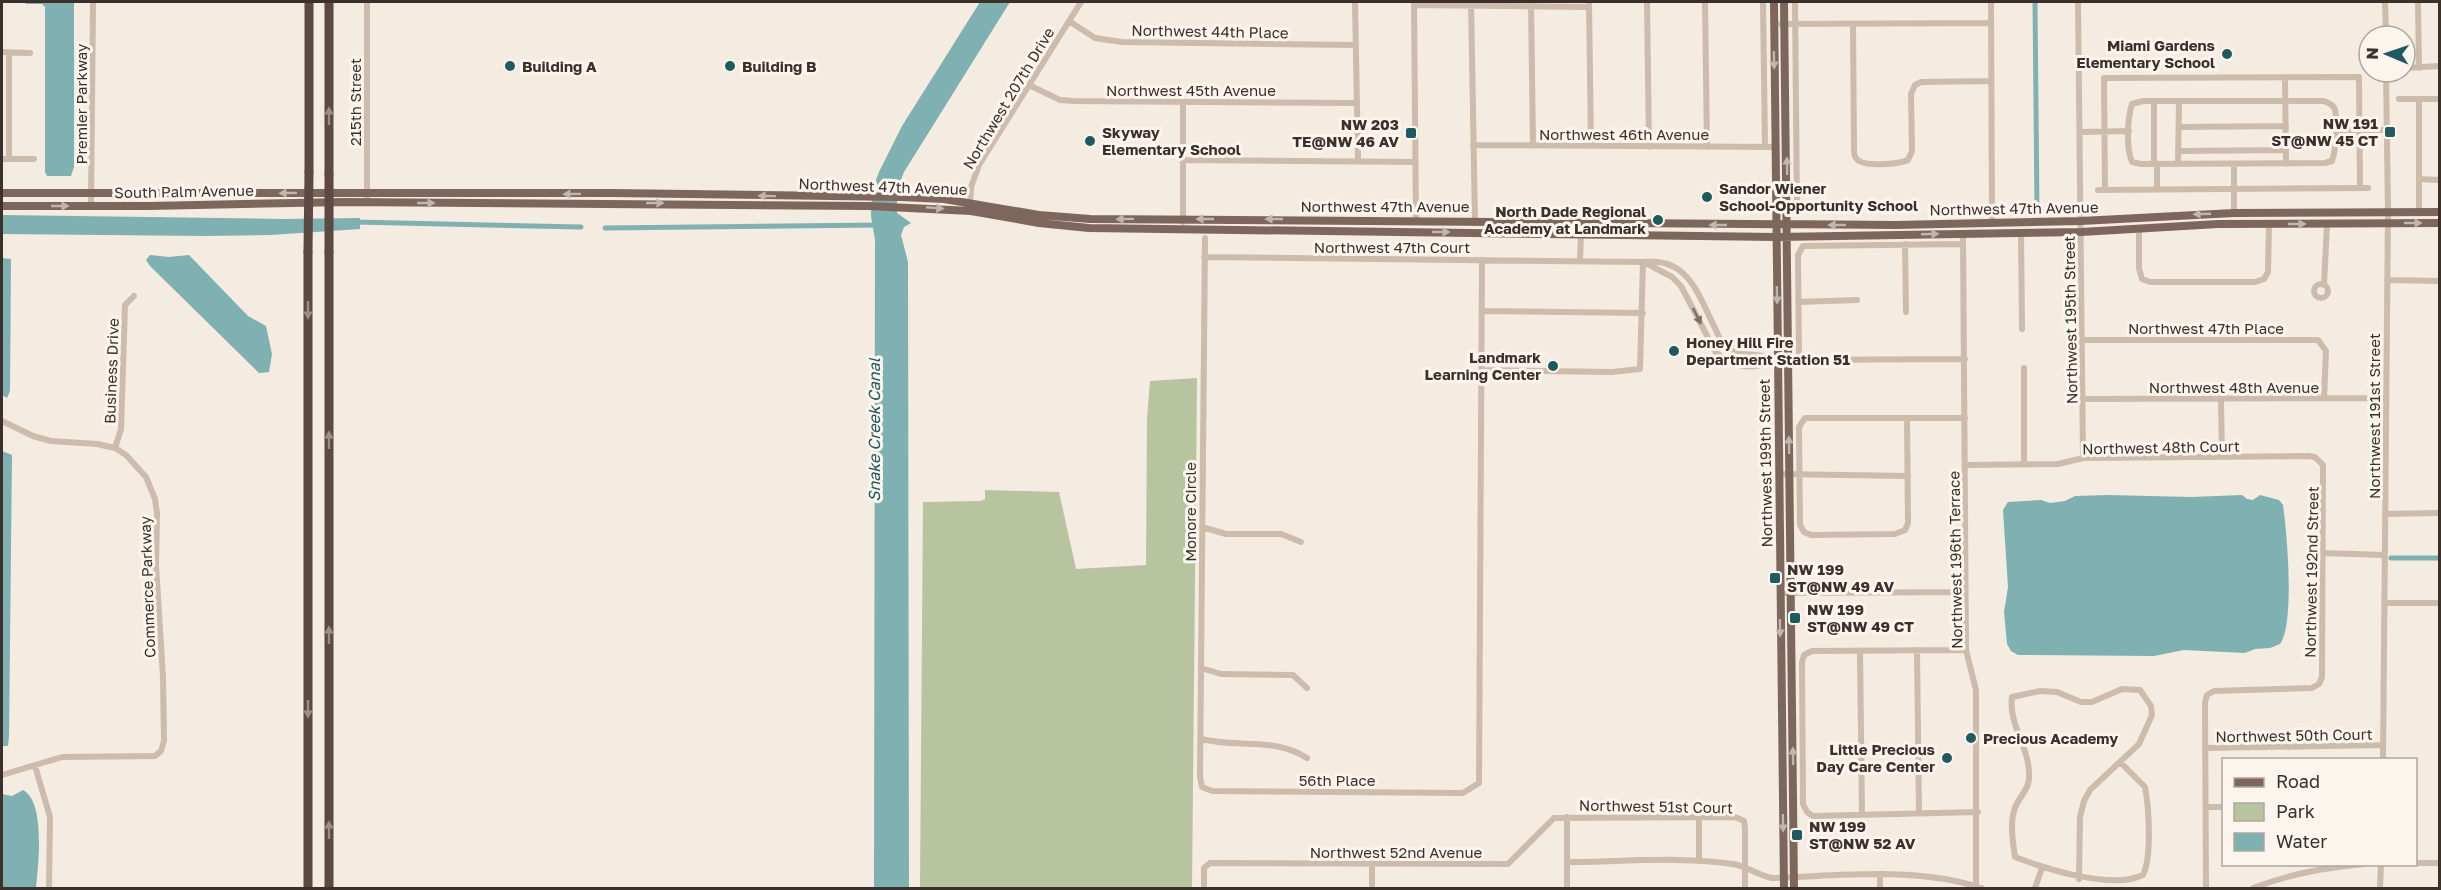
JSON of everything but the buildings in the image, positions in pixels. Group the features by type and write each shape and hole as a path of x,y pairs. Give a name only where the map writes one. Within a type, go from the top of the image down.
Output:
{"highway":[{"path":"308,888 309,2"},
{"path":"329,2 329,888"}],"main road":[{"name":"Northwest 199th Street","path":"1774,2 1776,225 1774,360 1779,474 1782,731 1789,877 1794,888"},
{"name":"Northwest 199th Street","path":"1784,2 1792,732 1789,877 1784,888"},
{"name":"South Palm Avenue","path":"2,193 367,198"},
{"name":"South Palm Avenue","path":"2,206 91,206 367,198"},
{"name":"Northwest 47th Avenue","path":"367,198 640,202 901,202 970,206 1066,218 1627,224 1788,225 2080,221 2234,213 2439,212"},
{"name":"Northwest 47th Avenue","path":"970,206 1055,225 1184,230 1776,237 2081,232 2218,224 2439,223"},
{"path":"2218,224 2234,213"},
{"path":"2269,224 2273,218 2282,213"},
{"path":"1399,231 1411,226 1416,220"},
{"path":"1475,221 1484,232"},
{"path":"1963,233 1965,227 1974,222"},
{"path":"1611,234 1627,224"}],"street":[{"name":"Premier Parkway","path":"91,206 93,2"},
{"name":"215th Street","path":"367,2 367,198"},
{"name":"Northwest 207th Drive","path":"970,206 972,182 979,165 1081,2"},
{"path":"1355,2 1358,160"},
{"path":"1647,2 1649,147"},
{"path":"1705,2 1707,147"},
{"path":"1762,2 1765,147"},
{"path":"1795,2 1797,212"},
{"path":"1991,2 1992,222"},
{"name":"Northwest 195th Street","path":"2078,2 2083,458"},
{"path":"2385,2 2386,24"},
{"path":"2418,2 2418,68 2439,66"},
{"path":"1416,220 1414,3 1589,4 1591,146"},
{"path":"1471,4 1475,221"},
{"path":"1531,4 1533,146"},
{"name":"Northwest 44th Place","path":"1069,21 1095,38 1122,42 1355,45"},
{"path":"1774,24 1991,23"},
{"path":"1853,24 1854,149 1856,159 1863,164 1900,164 1908,160 1912,151 1911,94 1914,86 1921,82 1991,81"},
{"path":"2,52 30,53"},
{"path":"9,52 9,159"},
{"path":"2105,190 2104,78 2359,77 2360,188"},
{"path":"2285,78 2286,164"},
{"name":"Northwest 191st Street","path":"2382,758 2388,212 2386,84"},
{"name":"Northwest 45th Avenue","path":"1029,85 1060,100 1357,103"},
{"path":"2399,99 2439,99"},
{"path":"2419,99 2419,212"},
{"path":"2155,101 2157,189"},
{"path":"2155,101 2286,101 2331,103 2335,109 2335,153 2332,161 2286,164 2155,164 2132,162 2129,154 2129,113 2132,105 2155,101"},
{"path":"2178,164 2179,102"},
{"path":"1183,103 1184,230"},
{"path":"2179,127 2286,126"},
{"path":"2335,130 2387,130"},
{"path":"2080,132 2129,131"},
{"name":"Northwest 46th Avenue","path":"1473,145 1775,147"},
{"path":"2179,151 2286,150"},
{"path":"2,159 34,159"},
{"path":"1183,160 1415,162"},
{"path":"2234,164 2234,213"},
{"path":"2419,179 2439,180"},
{"path":"2098,190 2368,188"},
{"path":"2139,228 2139,268 2142,279 2150,282 2255,282 2264,279 2268,272 2269,224"},
{"path":"2324,285 2327,224"},
{"path":"2021,232 2022,329"},
{"path":"1580,260 1581,233"},
{"name":"Northwest 196th Terrace","path":"1963,233 1966,650 1976,690 1979,887"},
{"name":"Monore Circle","path":"1202,786 1200,777 1205,238"},
{"path":"1905,244 1906,312"},
{"path":"1799,360 1798,255 1801,248 1808,245 1963,244"},
{"name":"Northwest 47th Court","path":"1204,257 1659,261 1674,267 1689,279 1721,341 1737,353"},
{"path":"1482,260 1482,370 1612,372 1640,369 1643,262 1672,277 1681,286 1715,351 1723,360 1734,364 1759,365 1774,360"},
{"path":"2387,280 2439,281"},
{"path":"1687,296 1695,290"},
{"name":"Business Drive","path":"115,448 121,429 125,305 134,296"},
{"path":"1798,302 1857,300"},
{"path":"1483,312 1643,313"},
{"name":"Northwest 47th Place","path":"2082,340 2318,340 2326,351 2324,398"},
{"path":"1734,364 1737,353 1759,355 1774,360 1965,359"},
{"path":"2024,368 2024,465"},
{"name":"56th Place","path":"1202,786 1212,791 1463,793 1479,783 1482,370"},
{"name":"Northwest 48th Avenue","path":"2082,399 2386,398"},
{"path":"2221,399 2222,457"},
{"path":"1907,418 1908,523 1905,530 1895,534 1811,534 1804,532 1800,525 1799,427 1805,418 1907,418 1965,418"},
{"path":"2,421 33,436 51,441 97,444 115,448"},
{"name":"Commerce Parkway","path":"34,766 62,757 155,756 161,751 164,741 155,499 146,477 131,460 115,448"},
{"name":"Northwest 48th Court","path":"1965,465 2058,464 2083,458 2308,456 2321,460"},
{"name":"Northwest 192nd Street","path":"2205,748 2207,695 2214,691 2312,688 2319,684 2322,677 2325,472 2321,460"},
{"path":"1779,474 1908,476"},
{"path":"2385,514 2439,513"},
{"path":"1202,527 1226,534 1281,534 1301,542"},
{"path":"2323,553 2384,555"},
{"path":"1780,592 1965,592"},
{"path":"2384,603 2439,603"},
{"path":"1917,650 1919,813"},
{"path":"1966,650 1812,651 1804,655 1802,662 1803,804 1807,812 1813,816 1977,812"},
{"path":"1860,651 1862,815"},
{"path":"1201,668 1221,674 1293,675 1308,688"},
{"path":"2079,879 2080,817 2084,801 2090,790 2139,744 2152,715 2151,706 2140,690 2122,688 2092,702 2081,702 2056,692 2040,691 2012,697 2011,710 2027,760 2030,778 2026,791 2013,812 2014,857 2079,879 2123,881 2143,875 2147,868 2145,787 2121,763"},
{"path":"1782,731 1802,732"},
{"path":"1201,739 1220,744 1278,745 1308,758"},
{"name":"Northwest 50th Court","path":"2205,748 2383,745"},
{"path":"2205,748 2206,888"},
{"path":"2,775 34,766 50,817 50,888"},
{"path":"2206,807 2222,807"},
{"name":"Northwest 51st Court","path":"1567,818 1736,817 1743,821 1746,828 1745,868"},
{"name":"Northwest 52nd Avenue","path":"1204,888 1206,865 1210,863 1508,864 1554,818 1567,818"},
{"path":"1567,818 1567,888"},
{"path":"1698,818 1699,861"},
{"path":"1567,862 1699,861 1735,864 1756,874 1789,877 1919,875 1979,887"},
{"path":"2417,863 2439,863"},
{"path":"1372,865 1372,888"},
{"path":"2253,888 2321,868 2342,866"},
{"path":"2380,888 2381,866"},
{"path":"1745,868 1745,888"},
{"path":"2035,888 2042,868"},
{"path":"1880,875 1880,888"},
{"path":"2123,881 2124,888"}],"green space":[{"path":"1197,378 1192,888 920,888 923,502 981,501 985,499 985,490 1059,492 1076,569 1146,565 1147,419 1150,381"}],"water":[{"path":"24,2 74,2 74,167 71,176 47,176 45,172 45,7 42,4"},
{"name":"Snake Creek Canal","path":"980,2 1010,2 904,172 897,190 897,213 911,223 904,227 901,235 908,262 909,888 874,888 875,240 871,216 872,191 902,126"},
{"path":"2,215 360,218 360,229 271,235 205,236 2,234"},
{"path":"150,255 169,257 189,255 248,316 266,326 272,354 269,372 259,373 150,266 146,260"},
{"path":"2,258 11,259 10,391 7,398 2,395"},
{"path":"2,451 12,455 8,746 2,746"},
{"path":"2242,495 2253,500 2260,495 2279,500 2283,505 2285,518 2289,577 2285,633 2280,644 2245,653 2184,650 2154,656 2018,655 2011,651 2007,644 2004,612 2008,587 2003,510 2008,502 2041,500 2050,503 2065,501 2075,496 2191,497"},
{"path":"23,790 35,807 38,820 39,850 36,888 2,888 2,794 12,796"}],"waterway":[{"path":"2035,2 2037,213"},
{"path":"354,222 581,227"},
{"path":"605,228 879,225"},
{"path":"2391,558 2440,558"}],"place":[{"name":"Miami Gardens Elementary School","path":"2227,54"},
{"name":"Building A","path":"510,66"},
{"name":"Building B","path":"730,66"},
{"name":"NW 191 ST@NW 45 CT","path":"2390,132"},
{"name":"NW 203 TE@NW 46 AV","path":"1411,133"},
{"name":"Skyway Elementary School","path":"1090,141"},
{"name":"Sandor Wiener School-Opportunity School","path":"1707,197"},
{"name":"North Dade Regional Academy at Landmark","path":"1658,220"},
{"name":"Honey Hill Fire Department Station 51","path":"1674,351"},
{"name":"Landmark Learning Center","path":"1553,366"},
{"name":"NW 199 ST@NW 49 AV","path":"1775,578"},
{"name":"NW 199 ST@NW 49 CT","path":"1795,618"},
{"name":"Precious Academy","path":"1971,738"},
{"name":"Little Precious Day Care Center","path":"1947,758"},
{"name":"NW 199 ST@NW 52 AV","path":"1797,835"}]}
